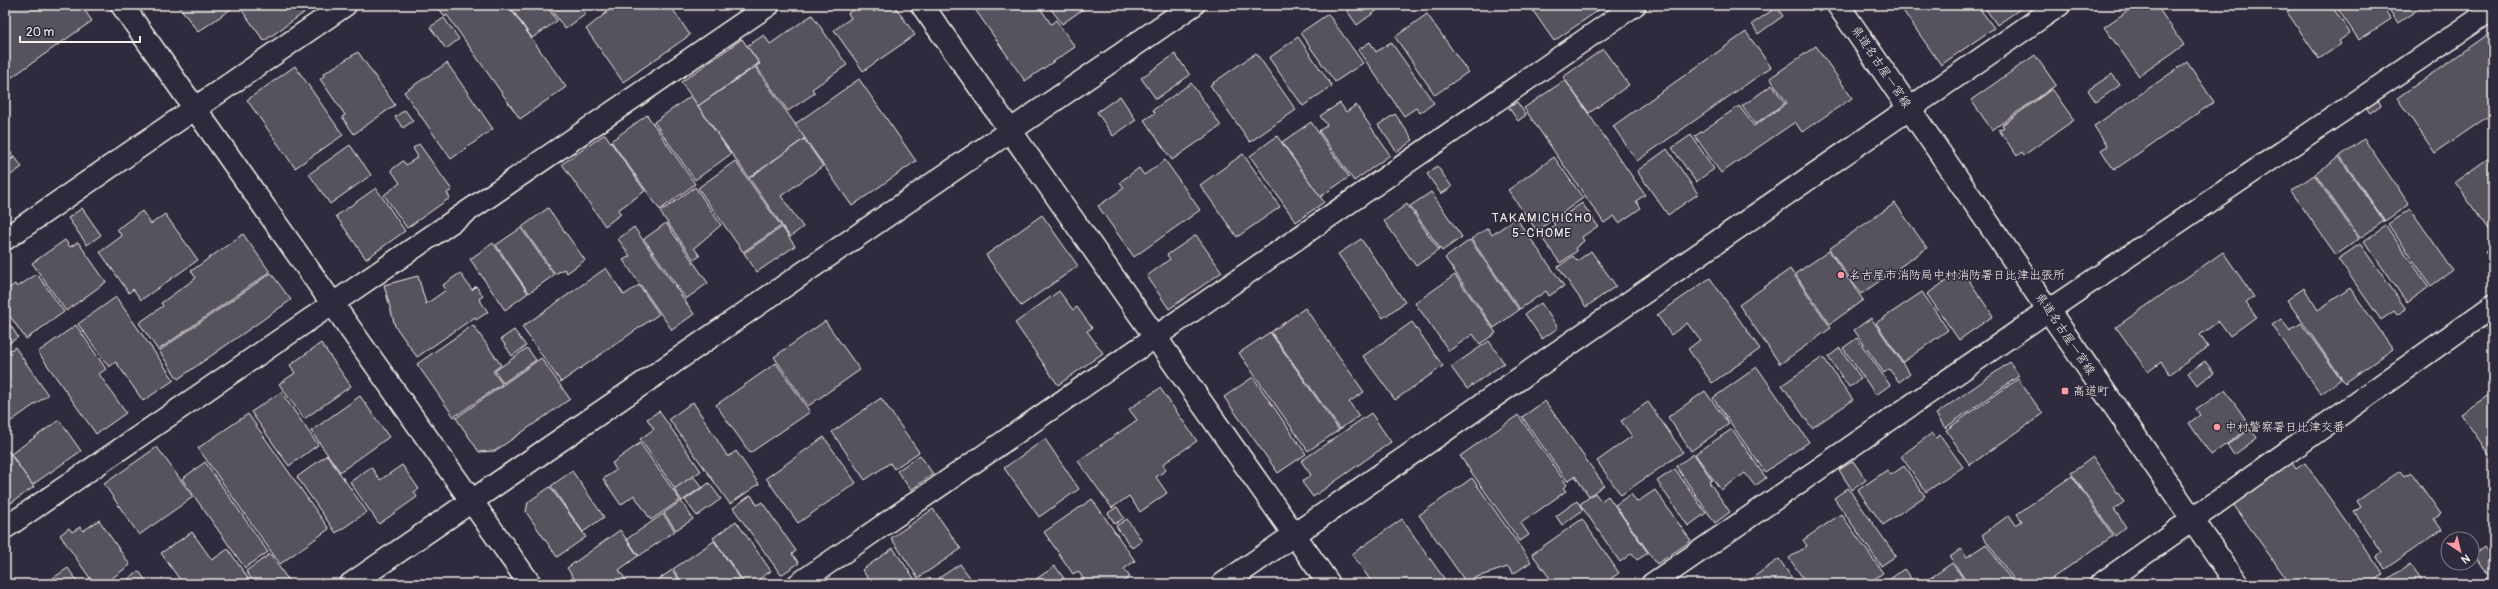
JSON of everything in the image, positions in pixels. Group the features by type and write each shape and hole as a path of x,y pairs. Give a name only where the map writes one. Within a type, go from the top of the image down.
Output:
{"street":[{"path":"122,5 530,584"},
{"path":"5,240 345,5"},
{"path":"922,5 1329,584"},
{"path":"351,584 1193,5"},
{"name":"県道名古屋一宮線","path":"1838,5 2237,584"},
{"path":"1223,584 2059,5"},
{"path":"2101,584 2493,306"}],"lane":[{"path":"5,528 769,5"},
{"path":"798,584 1635,5"},
{"path":"1652,584 2049,310 2493,9"}],"building":[{"path":"13,5 62,5 64,8 69,5 81,5 92,21 5,82 5,11"},
{"path":"178,5 237,5 198,32"},
{"path":"247,5 315,5 264,41 241,9"},
{"path":"437,5 508,5 566,87 520,119 447,15 445,17"},
{"path":"509,5 546,5 557,21 532,38"},
{"path":"548,5 579,5 586,14 565,29"},
{"path":"616,5 670,5 690,35 623,82 586,29"},
{"path":"860,5 869,5 874,12 883,5 894,5 915,35 863,71 834,30 851,18 848,13"},
{"path":"972,5 1038,5 1051,24 1056,20 1075,47 1025,81"},
{"path":"1048,5 1089,5 1062,24"},
{"path":"1343,5 1376,5 1379,9 1357,25"},
{"path":"1529,5 1606,5 1554,41"},
{"path":"1899,5 1977,5 1994,28 1941,65"},
{"path":"1983,5 2026,5 1997,25"},
{"path":"2136,5 2156,5 2184,45 2139,76 2104,27"},
{"path":"2296,5 2331,5 2350,33 2339,41 2341,44 2319,59 2287,12"},
{"path":"2335,5 2381,5 2391,19 2359,40"},
{"path":"2386,5 2422,5 2423,6 2398,23"},
{"path":"1777,7 1783,16 1758,34 1752,24"},
{"path":"1328,14 1363,63 1335,82 1300,33"},
{"path":"1427,14 1468,72 1435,95 1395,37"},
{"path":"812,15 847,65 812,89 815,93 788,111 756,66 760,64 747,46 764,35 770,44"},
{"path":"444,18 459,39 446,49 430,27"},
{"path":"2493,31 2493,113 2435,153 2397,98"},
{"path":"1746,32 1771,67 1637,161 1613,126"},
{"path":"1298,37 1332,86 1303,106 1269,58"},
{"path":"742,39 759,63 698,106 681,82"},
{"path":"1370,42 1376,52 1391,42 1434,103 1420,113 1416,108 1404,116 1358,50"},
{"path":"1816,46 1852,98 1802,132 1795,122 1721,173 1695,136 1739,106 1754,126 1787,103 1770,78"},
{"path":"1603,49 1629,85 1589,113 1563,77"},
{"path":"358,52 395,105 354,134 342,117 345,115 320,79 324,76 323,74"},
{"path":"1256,53 1296,110 1250,142 1210,85"},
{"path":"1175,54 1190,75 1156,99 1141,78"},
{"path":"2035,55 2056,85 1992,130 1971,100"},
{"path":"2187,62 2214,102 2114,170 2101,150 2107,146 2094,126"},
{"path":"447,63 493,129 451,159 404,92"},
{"path":"295,66 343,135 295,168 247,100"},
{"path":"755,67 805,138 749,178 698,106"},
{"path":"2112,74 2120,85 2096,102 2088,90"},
{"path":"859,79 916,161 852,206 795,124"},
{"path":"1565,80 1645,195 1636,201 1641,208 1619,223 1614,216 1604,223 1524,108"},
{"path":"1191,83 1221,126 1172,160 1144,120 1155,113 1153,110"},
{"path":"1772,85 1785,103 1755,124 1742,106"},
{"path":"2052,89 2074,120 2024,155 2022,152 2017,156 1999,130 2004,127 2002,125"},
{"path":"691,96 731,154 695,180 654,122"},
{"path":"1120,96 1136,120 1113,136 1097,112"},
{"path":"2376,97 2381,105 2370,113 2364,105"},
{"path":"1517,102 1526,115 1518,121 1509,108"},
{"path":"1340,103 1346,112 1356,105 1390,155 1354,181 1319,131 1327,125 1320,116"},
{"path":"405,110 413,121 403,128 395,117"},
{"path":"1395,114 1413,140 1397,152 1378,125"},
{"path":"647,115 695,184 660,210 611,141"},
{"path":"1311,122 1349,177 1320,197 1282,142"},
{"path":"605,134 645,191 618,210 621,214 605,226 562,164"},
{"path":"1691,135 1714,169 1696,182 1672,148"},
{"path":"1277,136 1324,202 1296,222 1250,156"},
{"path":"804,139 823,166 781,196 803,227 790,237 749,178"},
{"path":"2364,139 2409,204 2385,221 2340,156"},
{"path":"5,144 14,157 5,163"},
{"path":"419,144 452,190 447,193 450,198 407,228 384,195 400,183 391,170 403,161 406,165 418,157 413,148"},
{"path":"350,145 371,175 330,204 309,174"},
{"path":"1667,149 1698,194 1668,215 1637,171"},
{"path":"1243,154 1280,207 1237,237 1200,185"},
{"path":"2493,155 2493,230 2490,232 2455,182"},
{"path":"15,157 22,167 5,179 5,164"},
{"path":"1554,157 1583,198 1537,231 1508,190"},
{"path":"2339,157 2384,221 2360,238 2315,174"},
{"path":"1165,160 1200,210 1134,257 1098,206 1124,188 1120,182 1139,168 1144,175"},
{"path":"735,161 781,226 743,252 698,188"},
{"path":"1437,166 1452,187 1441,194 1427,174"},
{"path":"2314,175 2359,239 2336,255 2291,191"},
{"path":"695,187 721,225 694,248 700,256 694,260 660,212"},
{"path":"376,188 405,231 366,259 336,216"},
{"path":"1431,192 1462,237 1442,251 1410,206"},
{"path":"1582,203 1598,226 1582,237 1584,241 1575,248 1577,251 1560,263 1540,235 1555,225 1553,223"},
{"path":"1895,203 1927,248 1861,294 1829,249"},
{"path":"1407,204 1439,250 1416,266 1384,221"},
{"path":"82,208 101,235 87,245 68,218"},
{"path":"548,208 585,260 567,273 564,269 555,274 522,227"},
{"path":"2410,209 2453,270 2431,286 2388,224"},
{"path":"142,211 151,224 165,214 198,260 141,300 133,289 129,293 100,252 122,236 117,229"},
{"path":"1042,215 1078,266 1021,306 986,255"},
{"path":"1516,218 1564,286 1549,296 1546,291 1520,309 1471,239 1488,228 1492,235"},
{"path":"666,223 708,283 686,299 644,239"},
{"path":"2386,226 2429,287 2407,303 2364,241"},
{"path":"634,227 694,314 672,330 623,260 630,256 618,239"},
{"path":"782,227 795,246 757,272 744,253"},
{"path":"521,228 554,275 529,293 496,245"},
{"path":"243,234 270,272 158,350 139,323 163,306 161,303 196,278 191,271"},
{"path":"1196,235 1222,272 1169,309 1147,276 1170,259 1167,255"},
{"path":"1361,239 1405,302 1383,318 1338,254"},
{"path":"65,240 70,247 78,242 106,282 66,311 32,263"},
{"path":"1470,240 1519,310 1494,328 1445,258"},
{"path":"493,243 528,293 505,310 470,259"},
{"path":"2360,244 2406,309 2397,315 2394,311 2381,320 2338,259"},
{"path":"2493,246 2493,263 2485,252"},
{"path":"1591,251 1616,286 1586,307 1558,267 1573,256 1577,261"},
{"path":"1829,251 1863,300 1830,324 1795,274"},
{"path":"2223,252 2254,297 2246,303 2256,317 2230,336 2219,321 2200,335 2208,347 2170,374 2161,362 2148,372 2116,327"},
{"path":"606,268 624,295 639,285 659,314 561,382 522,327"},
{"path":"1790,269 1831,328 1780,364 1739,305"},
{"path":"1962,270 1993,316 1959,340 1927,294"},
{"path":"271,273 291,300 178,379 159,351"},
{"path":"460,273 472,290 476,286 483,296 479,299 488,312 476,320 475,317 417,357 395,326 384,285 418,276 426,304 446,290 443,285"},
{"path":"37,274 64,312 26,339 5,309 5,291 15,284 17,287"},
{"path":"1455,275 1496,333 1480,344 1473,334 1449,351 1415,303"},
{"path":"1710,278 1760,349 1712,383 1688,349 1700,340 1687,323 1671,335 1657,315"},
{"path":"2304,288 2318,310 2350,288 2393,349 2345,383 2287,300"},
{"path":"1059,291 1073,310 1077,307 1092,328 1087,331 1103,353 1058,385 1015,323"},
{"path":"1922,292 1948,330 1903,362 1876,323"},
{"path":"116,297 174,380 143,401 116,362 109,367 78,324"},
{"path":"1541,303 1558,328 1542,339 1525,314"},
{"path":"1305,308 1364,392 1349,402 1359,416 1340,429 1271,332"},
{"path":"5,317 18,337 5,346"},
{"path":"1871,318 1910,374 1899,382 1889,369 1884,373 1854,330"},
{"path":"2281,319 2290,331 2301,323 2341,379 2321,394 2272,325"},
{"path":"825,321 860,370 808,406 774,357"},
{"path":"1412,322 1443,366 1395,400 1363,356"},
{"path":"2493,324 2493,339 2486,329"},
{"path":"76,325 106,369 99,374 126,413 96,434 38,352"},
{"path":"473,325 501,365 493,371 502,384 454,417 417,364"},
{"path":"514,330 526,346 512,356 501,339"},
{"path":"1270,332 1339,430 1308,451 1239,353"},
{"path":"1857,338 1890,385 1876,395 1843,348"},
{"path":"1489,341 1504,363 1467,389 1451,367"},
{"path":"321,343 351,386 304,419 279,384 295,373 290,365"},
{"path":"15,347 48,395 7,424 5,421 5,354"},
{"path":"527,348 536,360 503,383 495,371"},
{"path":"1840,348 1861,378 1849,387 1828,357"},
{"path":"1823,357 1853,400 1812,428 1782,385"},
{"path":"541,358 570,399 495,451 479,452 456,418"},
{"path":"2205,361 2214,373 2197,385 2188,373"},
{"path":"2010,362 2019,376 1945,428 1936,414"},
{"path":"776,363 810,412 750,453 716,405"},
{"path":"1757,367 1809,442 1765,472 1713,398"},
{"path":"1253,377 1306,454 1278,473 1224,397"},
{"path":"2018,379 2043,414 1970,465 1946,430"},
{"path":"1160,388 1197,441 1163,464 1166,470 1156,477 1167,493 1140,512 1129,496 1112,508 1078,461 1137,420 1129,409"},
{"path":"2225,390 2251,427 2211,455 2189,423 2200,415 2196,410"},
{"path":"1705,391 1729,424 1691,451 1668,417"},
{"path":"281,392 318,445 289,466 251,412"},
{"path":"2493,392 2493,460 2461,414"},
{"path":"360,396 389,437 340,472 311,431"},
{"path":"881,398 919,452 894,469 890,463 865,480 832,432"},
{"path":"1545,401 1604,485 1589,496 1575,476 1567,481 1522,417"},
{"path":"693,402 728,457 736,451 759,484 730,504 669,419"},
{"path":"1648,402 1683,452 1621,495 1597,461 1632,436 1621,421"},
{"path":"659,411 701,471 675,489 640,439 654,429 647,419"},
{"path":"1371,413 1391,442 1313,497 1302,482 1311,475 1301,461"},
{"path":"248,414 329,529 280,564 198,448"},
{"path":"1518,415 1567,485 1563,488 1566,491 1521,523 1529,535 1520,541 1460,456"},
{"path":"59,420 81,451 32,485 11,454"},
{"path":"1732,429 1766,478 1755,486 1745,473 1721,490 1695,454"},
{"path":"2251,429 2257,438 2234,455 2227,445"},
{"path":"1932,433 1936,438 1940,435 1963,467 1926,492 1901,456"},
{"path":"824,437 856,483 798,523 766,478"},
{"path":"1045,439 1079,489 1039,517 1004,468"},
{"path":"640,443 680,500 651,520 634,495 621,505 603,479 616,470 612,463"},
{"path":"5,447 34,487 11,503 5,495"},
{"path":"157,447 193,497 139,535 104,484"},
{"path":"1694,454 1712,480 1709,482 1730,512 1715,523 1676,466"},
{"path":"327,455 367,512 336,533 297,477"},
{"path":"920,455 933,474 911,490 897,471"},
{"path":"2093,457 2124,502 2114,509 2126,527 2115,536 2071,473"},
{"path":"1853,461 1866,480 1852,490 1839,470"},
{"path":"205,462 268,552 245,568 182,479"},
{"path":"2292,463 2296,469 2305,463 2383,574 2369,584 2290,584 2233,504"},
{"path":"402,465 419,489 414,492 417,497 379,524 350,482 371,467 380,480"},
{"path":"1904,466 1925,496 1883,525 1858,490 1887,470 1891,475"},
{"path":"1675,469 1706,513 1688,526 1657,481"},
{"path":"572,471 604,517 583,532 551,486"},
{"path":"2400,471 2404,476 2411,472 2441,514 2434,519 2442,530 2385,569 2376,556 2381,552 2354,512 2361,507 2357,501"},
{"path":"693,476 702,487 682,501 674,489"},
{"path":"2072,476 2113,536 2044,584 2017,584 1982,535 2009,515 2016,525 2022,521 2017,514"},
{"path":"1472,478 1531,562 1513,574 1508,567 1465,581 1419,515"},
{"path":"709,483 721,499 697,516 685,500"},
{"path":"550,487 586,537 557,557 526,512 528,502"},
{"path":"1848,488 1896,556 1881,566 1834,498"},
{"path":"1655,490 1691,541 1657,564 1615,505 1631,494 1637,502"},
{"path":"1595,493 1601,501 1608,496 1648,553 1637,560 1632,553 1620,562 1580,504"},
{"path":"751,495 757,505 762,502 796,551 792,554 799,563 781,575 733,508"},
{"path":"1092,499 1135,561 1124,569 1130,577 1120,584 1087,584 1078,571 1073,574 1044,532"},
{"path":"681,501 693,519 676,530 664,513"},
{"path":"1577,501 1583,510 1562,525 1556,516"},
{"path":"1117,507 1124,518 1115,524 1108,513"},
{"path":"933,509 961,549 918,578 891,538"},
{"path":"663,514 675,531 639,556 627,539"},
{"path":"1841,514 1883,573 1867,584 1807,584 1789,558 1807,546 1803,540"},
{"path":"1127,519 1142,541 1132,548 1116,526"},
{"path":"1402,519 1448,584 1373,584 1352,554"},
{"path":"1582,519 1619,573 1603,584 1554,584 1532,554"},
{"path":"99,520 130,565 104,584 94,584 60,535 69,528 72,532 80,527 83,531"},
{"path":"736,521 771,571 752,584 745,584 713,538"},
{"path":"620,530 638,556 619,570 629,584 578,584 567,568"},
{"path":"192,532 212,560 228,549 252,584 183,584 161,553"},
{"path":"714,541 744,584 683,584 673,569"},
{"path":"1986,544 2014,584 1968,584 1950,557 1961,549 1967,557"},
{"path":"2484,547 2493,560 2493,582 2480,564 2480,550"},
{"path":"893,548 918,584 872,584 862,570"},
{"path":"270,554 291,584 255,584 246,571"},
{"path":"1779,559 1796,584 1750,584 1748,581"},
{"path":"1952,563 1967,584 1922,584"},
{"path":"960,564 975,584 943,584 939,578"},
{"path":"2410,564 2424,584 2381,584"},
{"path":"1055,566 1068,584 1029,584"},
{"path":"68,568 79,584 44,584"},
{"path":"1904,569 1915,584 1883,584"},
{"path":"672,570 682,584 652,584"},
{"path":"139,571 148,584 127,584 125,581"}],"place":[{"name":"名古屋市消防局中村消防署日比津出張所","path":"1841,275"},
{"name":"高道町","path":"2065,391"},
{"name":"中村警察署日比津交番","path":"2217,427"}],"district":[{"name":"TAKAMICHICHO 5-CHOME","path":"1542,226"}]}
